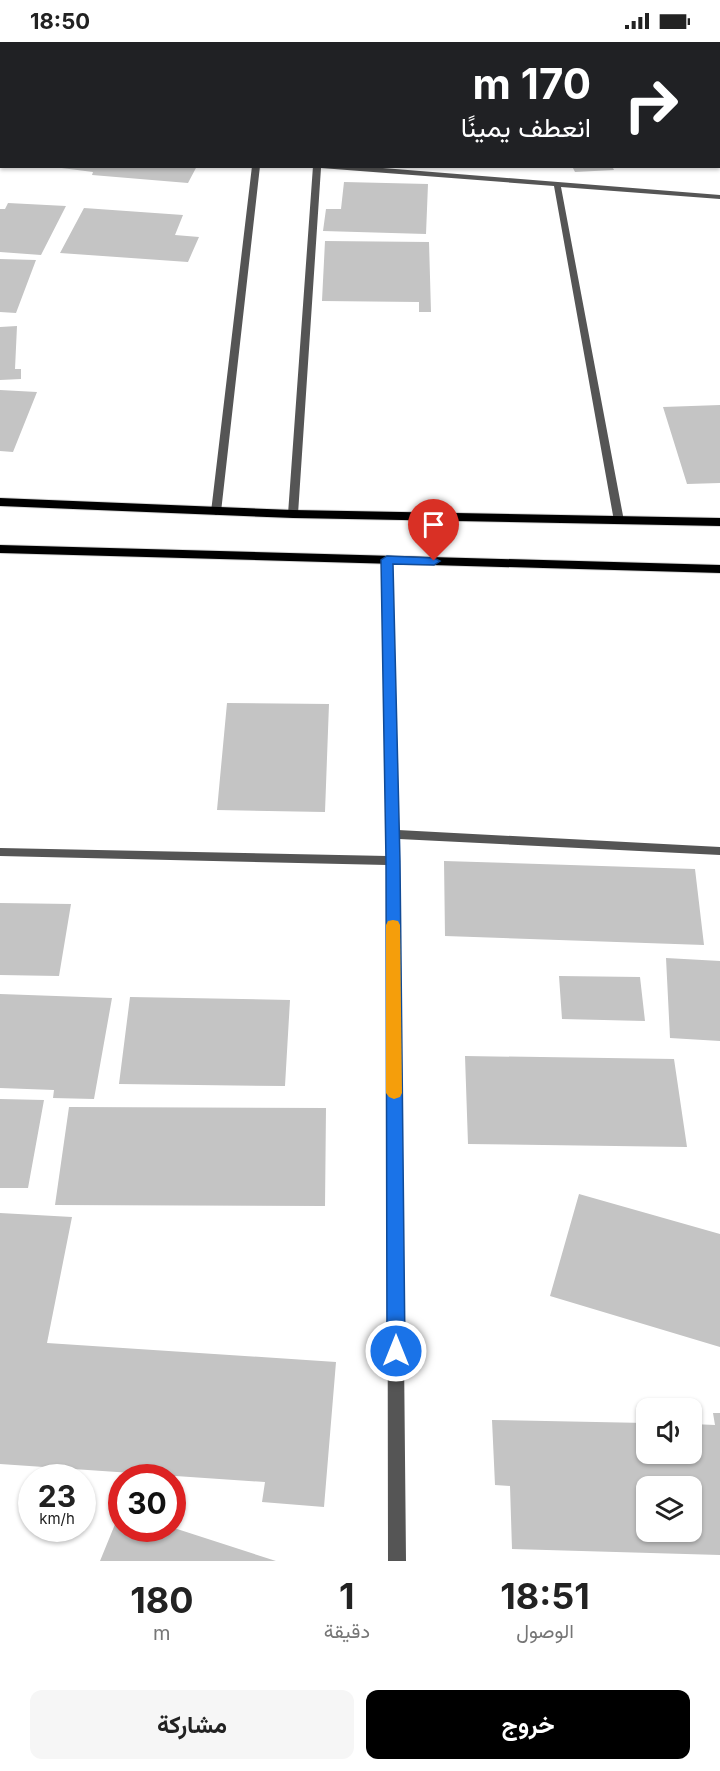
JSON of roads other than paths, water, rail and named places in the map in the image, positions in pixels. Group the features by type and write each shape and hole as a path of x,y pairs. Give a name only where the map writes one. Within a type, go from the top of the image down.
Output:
{"main road":[{"path":"0,502 216,512 720,522"},
{"path":"0,549 720,569"}],"street":[{"path":"216,512 256,168"},
{"path":"292,514 317,168"},
{"path":"348,168 720,197"},
{"path":"557,184 619,520"},
{"path":"387,560 393,861 398,1561"},
{"path":"392,834 720,851"},
{"path":"0,852 393,861"}]}
